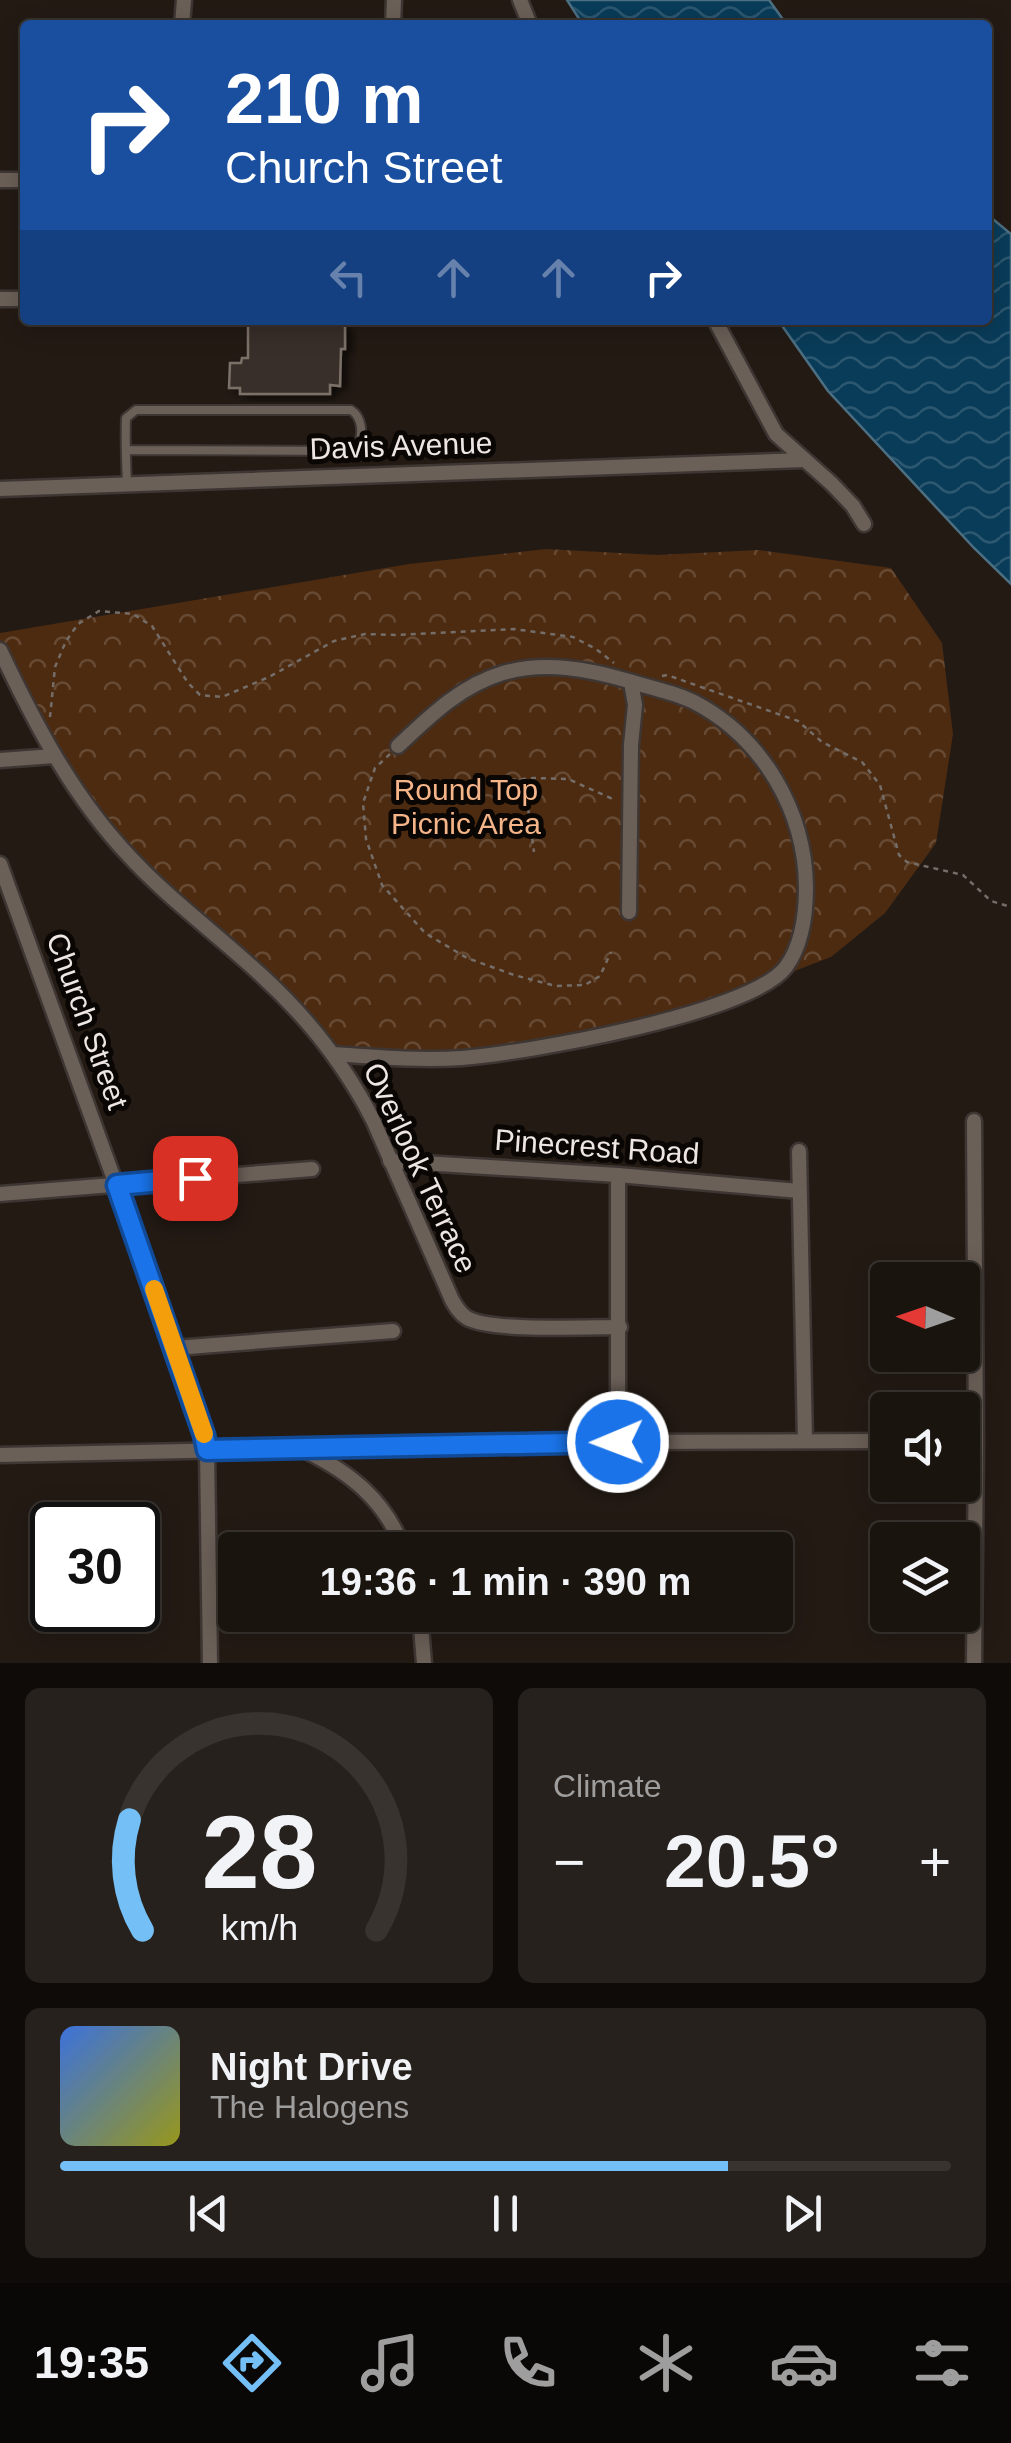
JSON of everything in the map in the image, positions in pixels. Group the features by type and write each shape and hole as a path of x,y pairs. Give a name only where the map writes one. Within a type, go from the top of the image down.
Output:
{"street":[{"path":"717,325 776,434 853,506 864,524"},
{"name":"Davis Avenue","path":"0,489 804,460"},
{"name":"Overlook Terrace","path":"0,650 54,756 98,822 158,886 288,1001 334,1054 358,1092 462,1316 500,1326 620,1328"},
{"path":"334,1054 399,1059 497,1054 603,1035 713,1006 769,982 786,966 803,922 803,847 792,810 749,745 710,712 676,695 567,667 537,666 470,687 442,705 398,746"},
{"path":"625,680 635,706 630,746 629,912"},
{"path":"0,760 54,756"},
{"name":"Church Street","path":"0,864 204,1435 210,1663"},
{"path":"971,1392 974,1121"},
{"path":"799,1151 805,1441"},
{"name":"Pinecrest Road","path":"390,1161 799,1191"},
{"path":"0,1194 312,1169"},
{"path":"618,1175 618,1442"},
{"path":"175,1348 393,1331"},
{"path":"0,1455 618,1442 870,1441"},
{"path":"299,1448 333,1464 360,1484 378,1504 394,1532"},
{"path":"971,1502 974,1663"},
{"path":"421,1632 424,1663"}],"lane":[{"path":"126,450 347,451 359,444 362,436 356,414 351,410 136,410 126,418 126,450 127,484"}],"path":[{"path":"43,735 51,714 56,667 66,640 78,624 100,611 133,614 152,626 188,683 200,694 222,697 268,678 334,640 364,634 514,629 573,637 614,660 625,680 668,676 798,721 822,742 862,762 880,785 899,855 906,862 963,875 991,901 1011,906"},
{"path":"398,746 375,768 364,803 366,840 382,885 425,934 467,958 556,986 585,985 600,976 611,952"},
{"path":"524,778 534,852"},
{"path":"511,780 574,781 631,808"}],"green space":[{"name":"Round Top Picnic Area","path":"546,549 657,555 758,550 891,568 942,643 953,734 936,843 885,913 831,957 670,1019 497,1054 334,1054 158,886 54,756 0,649 0,633 409,564"}],"water":[{"path":"567,0 769,0 783,20 580,20"},
{"path":"992,218 1011,234 1011,584 974,548 828,391 782,325 992,325"}],"building":[{"path":"248,325 345,325 340,386 330,385 330,394 240,394 240,388 229,388 230,363 248,358"}],"slow traffic":[{"path":"154,1289 204,1434"}],"route":[{"path":"195,1178 117,1185 207,1450 618,1442"}]}
